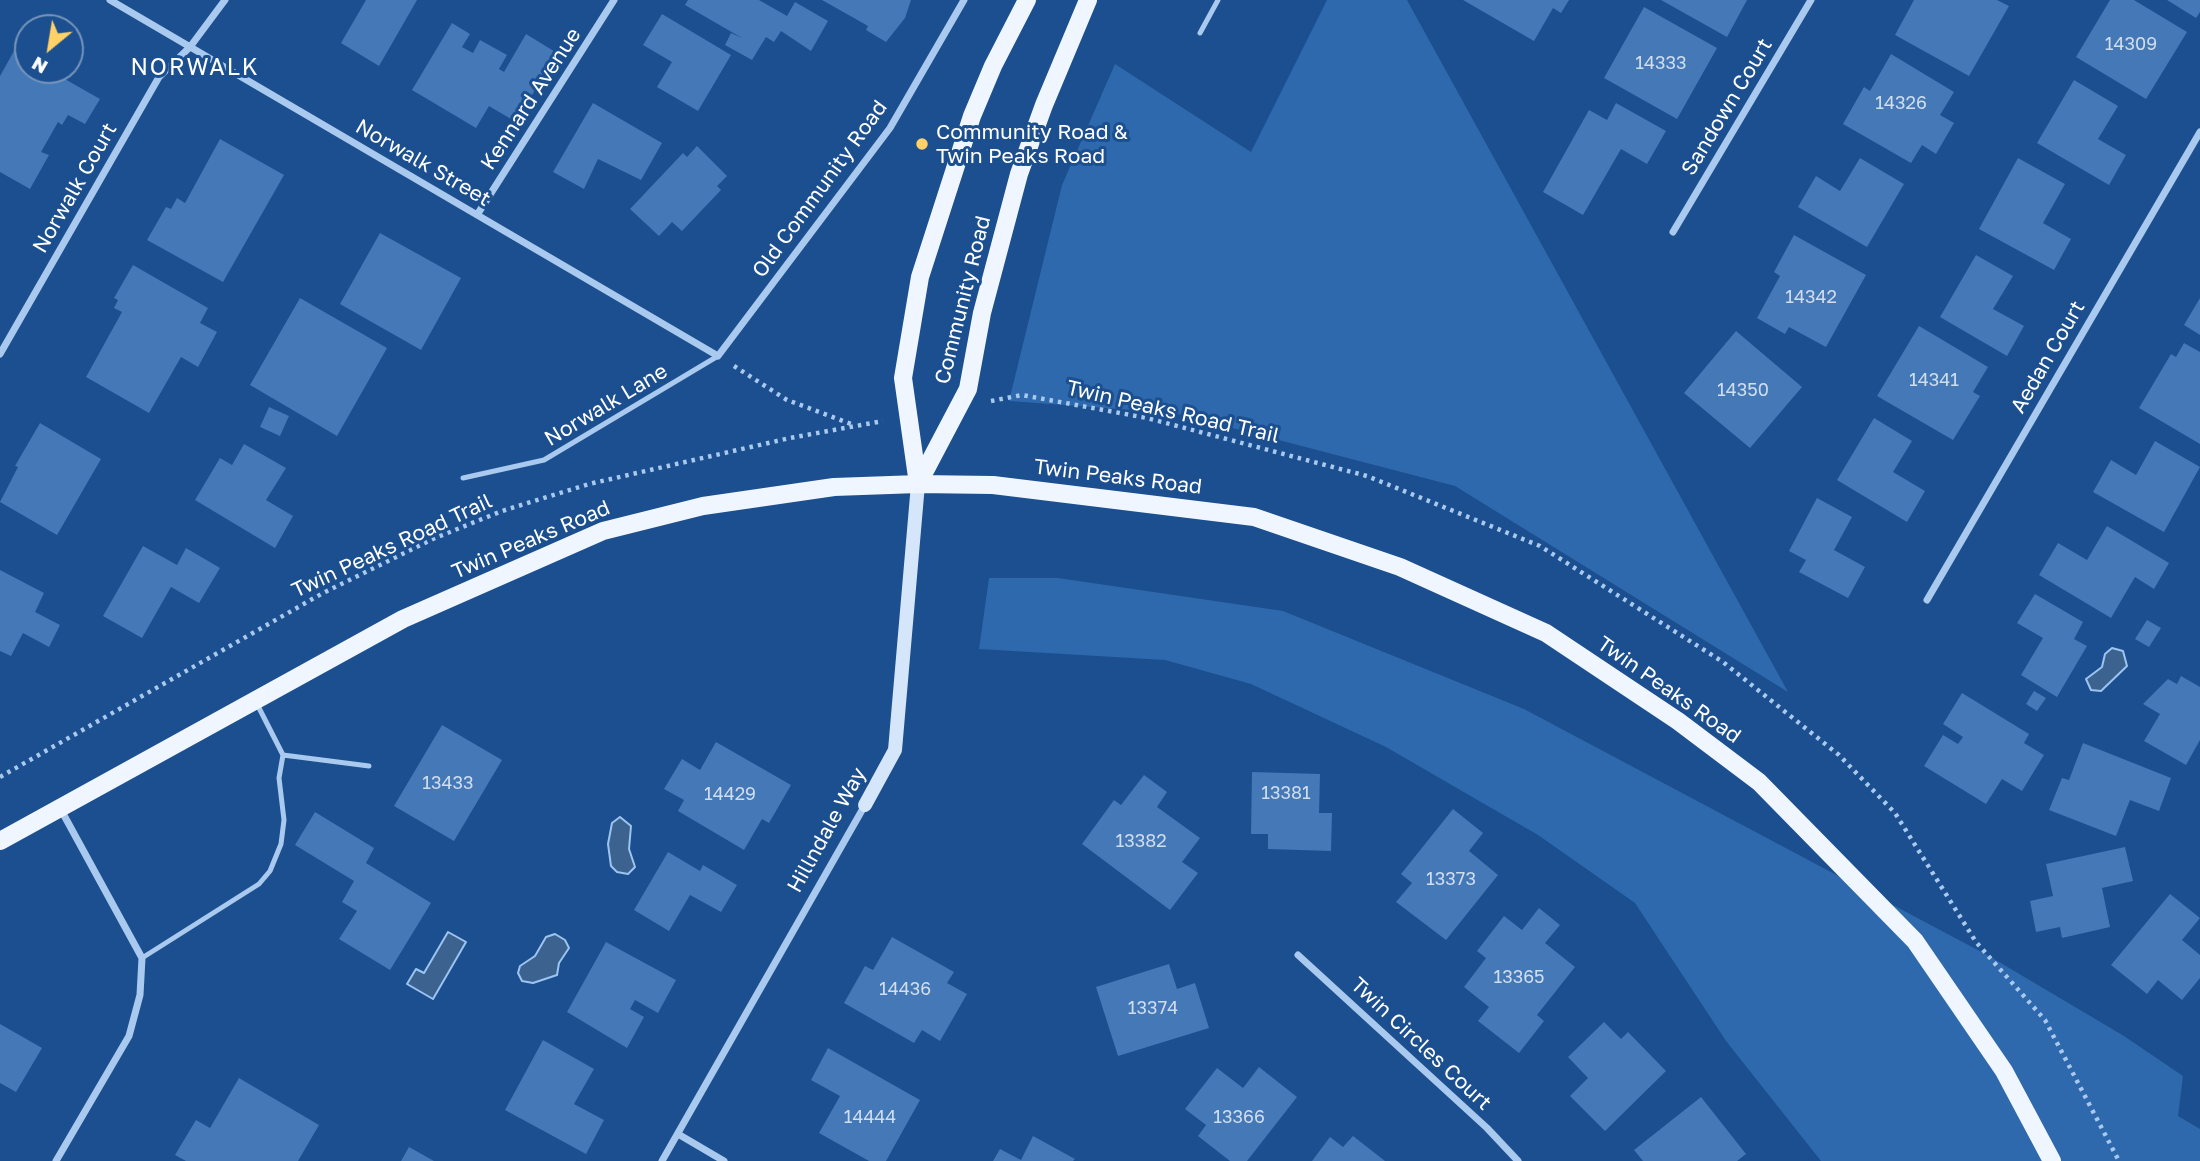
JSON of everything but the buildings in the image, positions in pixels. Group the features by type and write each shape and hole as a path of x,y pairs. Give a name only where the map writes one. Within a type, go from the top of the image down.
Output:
{"main road":[{"name":"Community Road","path":"918,484 903,378 920,277 972,116 993,66 1027,0"},
{"name":"Community Road","path":"918,484 968,389 982,313 1019,174 1044,105 1088,0"},
{"name":"Twin Peaks Road","path":"0,841 403,619 603,531 703,506 834,488 918,484 993,485 1254,517 1400,567 1546,633 1678,721 1759,782 1915,942 2004,1071 2052,1161"}],"street":[{"name":"Norwalk Street","path":"110,0 718,356"},
{"name":"Norwalk Court","path":"0,354 159,77 190,47 225,0"},
{"name":"Kennard Avenue","path":"477,215 614,0"},
{"name":"Old Community Road","path":"718,356 890,128 964,0"},
{"name":"Sandown Court","path":"1673,232 1811,0"},
{"name":"Aedan Court","path":"1927,600 2200,132"},
{"name":"Hillndale Way","path":"662,1161 895,750 918,484"},
{"path":"56,1161 129,1036 140,995 142,958 60,807"},
{"name":"Twin Circles Court","path":"1298,955 1487,1129 1518,1161"},
{"path":"678,1134 724,1161"}],"lane":[{"path":"1200,33 1218,0"},
{"name":"Norwalk Lane","path":"463,478 544,460 718,356"},
{"path":"142,958 260,884 270,871 281,844 284,820 279,778 284,755 255,699"},
{"path":"284,755 369,766"}],"path":[{"path":"718,356 787,400 856,426"},
{"name":"Twin Peaks Road Trail","path":"958,407 1022,396 1147,418 1367,476 1540,546 1723,662 1839,755 1895,813 1976,942 2045,1020 2119,1161"},
{"name":"Twin Peaks Road Trail","path":"0,777 323,593 435,538 491,515 589,484 909,416"}],"shaded area":[{"path":"1327,0 1407,0 1788,692 1455,486 1175,413 1009,401 1062,185 1115,64 1251,152"},
{"path":"989,578 1058,578 1283,611 1524,709 1989,956 2124,1036 2183,1076 2178,1116 2200,1129 2200,1161 1821,1161 1726,1041 1635,903 1538,835 1386,747 1251,684 1165,660 979,649"},
{"path":"2112,648 2123,651 2127,666 2101,691 2091,690 2086,679 2102,667 2105,654"},
{"path":"620,817 631,826 629,849 635,867 628,874 617,872 611,866 608,844 612,823"},
{"path":"448,932 466,942 433,999 407,984 416,969 424,973"},
{"path":"555,934 565,940 569,948 559,963 557,975 533,983 522,981 518,973 520,966 535,956 546,937"}],"place":[{"name":"Community Road & Twin Peaks Road","path":"922,144"}],"district":[{"name":"NORWALK","path":"195,68"}]}
